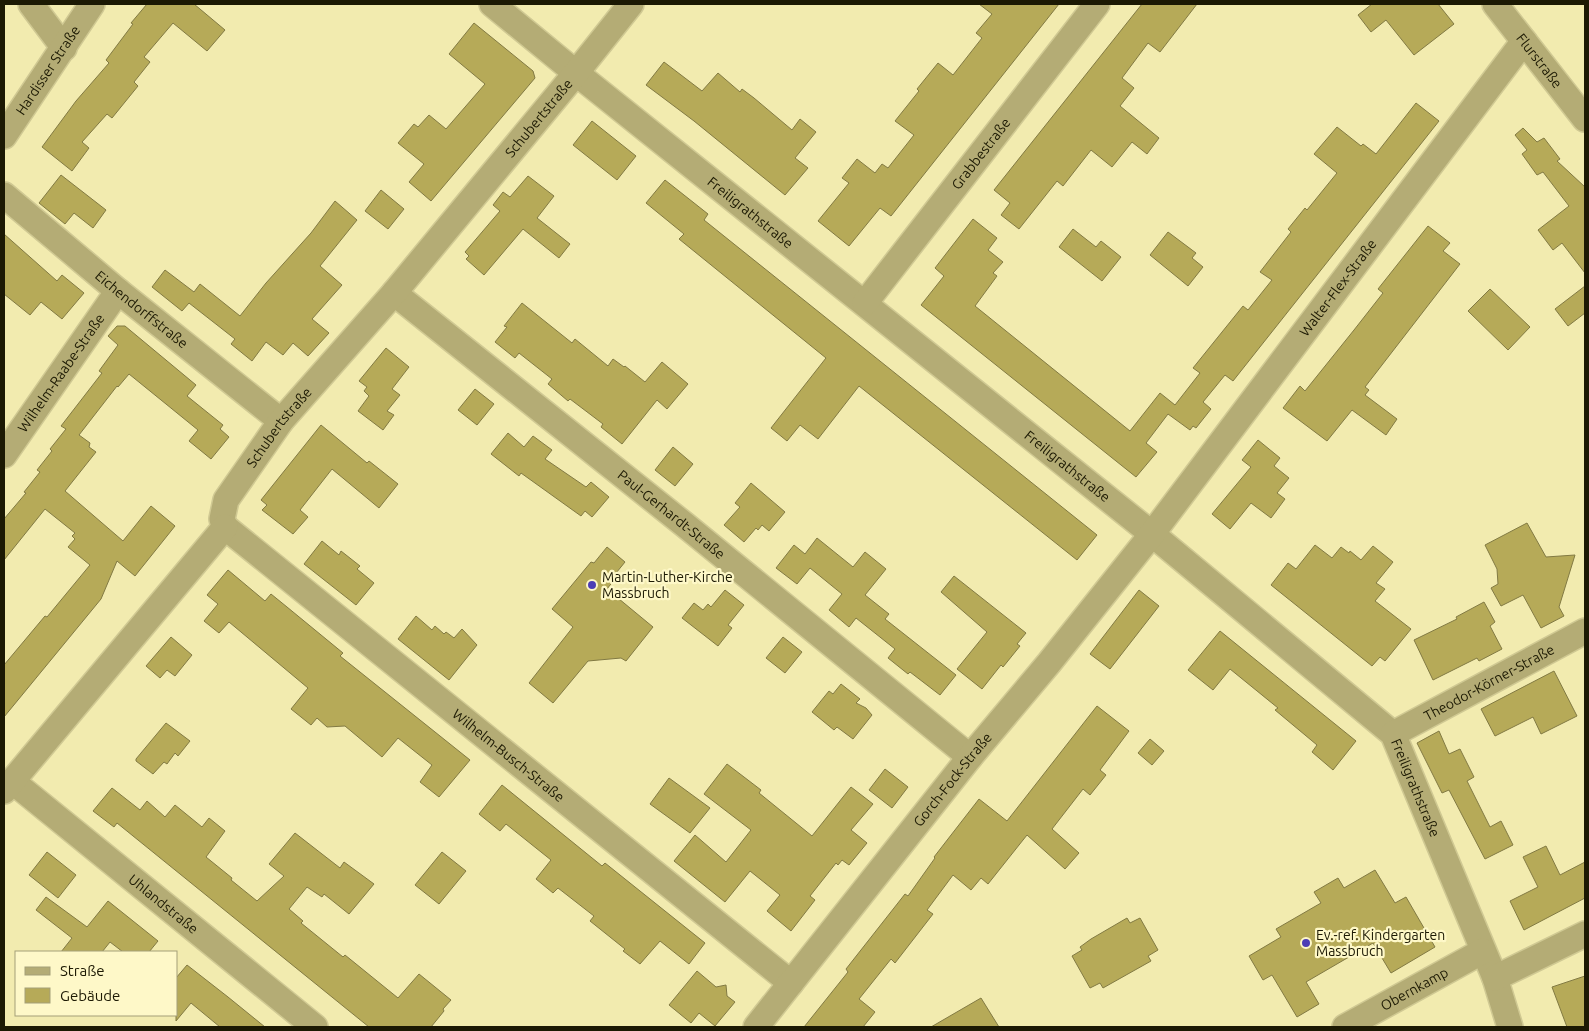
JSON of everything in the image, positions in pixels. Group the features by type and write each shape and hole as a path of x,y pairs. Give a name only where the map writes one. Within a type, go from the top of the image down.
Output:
{"street":[{"path":"31,4 64,48"},
{"name":"Hardisser Straße","path":"4,136 92,4"},
{"name":"Freiligrathstraße","path":"492,4 1152,534 1392,734 1495,978 1510,1027"},
{"name":"Schubertstraße","path":"225,528 222,519 226,500 281,421 394,293 631,4"},
{"name":"Grabbestraße","path":"865,304 1097,4"},
{"name":"Flurstraße","path":"1495,4 1585,118"},
{"name":"Walter-Flex-Straße","path":"1152,534 1524,42"},
{"name":"Eichendorffstraße","path":"4,195 118,291 281,421"},
{"name":"Wilhelm-Raabe-Straße","path":"4,455 118,291"},
{"name":"Paul-Gerhardt-Straße","path":"394,293 685,524 970,757"},
{"path":"8,786 225,528"},
{"name":"Wilhelm-Busch-Straße","path":"225,528 791,983"},
{"name":"Gorch-Fock-Straße","path":"756,1027 970,757 1049,663 1152,534"},
{"name":"Theodor-Körner-Straße","path":"1392,734 1585,632"},
{"name":"Uhlandstraße","path":"8,786 315,1027"},
{"path":"1495,978 1585,934"},
{"name":"Obernkamp","path":"1345,1027 1484,951"}],"building":[{"path":"147,4 194,4 225,30 207,51 173,23 144,57 150,62 134,82 138,86 112,118 107,114 82,142 89,148 72,171 42,147 76,101 109,63 106,60 133,24 131,23"},
{"path":"979,4 1059,4 891,216 880,208 849,246 818,221 849,183 842,178 857,159 875,173 882,164 888,168 914,135 895,121 938,63 953,75 982,38 976,33 992,14"},
{"path":"1142,4 1197,4 1160,52 1148,43 1122,78 1134,88 1120,106 1159,138 1147,154 1132,142 1112,167 1091,150 1063,186 1057,181 1019,229 1001,215 1010,203 994,190"},
{"path":"1372,4 1438,4 1454,24 1414,55 1386,20 1371,32 1358,15"},
{"path":"474,23 533,71 535,78 431,201 409,182 424,164 398,143 414,124 418,127 429,115 446,129 485,84 449,54"},
{"path":"664,62 702,91 718,73 740,92 742,89 754,98 792,130 800,119 816,132 795,158 808,168 785,195 694,121 646,85"},
{"path":"1416,103 1439,121 1233,381 1225,375 1203,402 1211,409 1196,428 1193,426 1190,430 1168,414 1146,443 1157,452 1136,477 921,305 944,276 935,268 973,219 997,238 988,250 1003,262 993,273 997,276 975,306 1130,431 1160,393 1175,405 1200,373 1193,368 1243,306 1248,310 1272,280 1260,272 1291,232 1288,229 1305,208 1307,210 1337,173 1314,154 1337,127 1361,146 1363,144 1376,154"},
{"path":"592,121 636,156 617,180 573,145"},
{"path":"1523,128 1537,142 1544,138 1560,159 1557,161 1585,187 1585,273 1562,243 1553,250 1538,230 1569,206 1543,172 1537,175 1522,154 1527,150 1515,135"},
{"path":"61,175 106,210 93,228 74,213 65,224 39,203"},
{"path":"528,176 554,196 537,218 570,244 559,258 523,229 484,275 466,259 469,256 465,252 500,211 493,205 503,192 510,197"},
{"path":"665,180 708,214 704,220 1097,535 1077,560 859,386 818,439 800,425 787,441 771,428 826,358 679,239 684,234 646,203"},
{"path":"381,190 404,209 388,229 365,211"},
{"path":"335,201 357,220 320,266 342,285 312,319 329,333 308,356 293,343 283,355 266,342 252,361 231,344 235,339 189,303 182,311 152,287 165,270 194,292 200,284 240,316 266,283 311,233"},
{"path":"1428,226 1450,243 1443,251 1460,264 1365,387 1369,390 1365,395 1397,419 1386,435 1352,410 1327,441 1283,408 1300,386 1305,391 1354,330 1383,293 1378,289"},
{"path":"1073,229 1096,247 1101,241 1121,257 1102,281 1059,247"},
{"path":"1168,232 1196,253 1192,258 1203,267 1188,286 1150,255"},
{"path":"4,234 57,281 62,275 84,293 62,319 41,302 30,315 4,294"},
{"path":"1585,286 1585,313 1568,326 1555,309"},
{"path":"1490,289 1530,327 1508,350 1468,311"},
{"path":"522,303 572,343 575,339 608,366 613,359 645,382 662,362 688,384 667,409 657,400 622,444 601,427 603,424 570,399 568,401 548,384 552,379 519,353 515,358 495,342 507,327 504,326"},
{"path":"117,326 125,326 196,385 187,396 223,425 220,429 229,437 211,459 189,441 198,430 129,374 117,386 79,435 90,443 89,447 96,452 65,491 123,541 151,506 175,526 135,576 117,561 101,599 4,717 4,665 90,565 68,547 75,539 72,536 75,533 45,509 4,560 4,519 26,493 24,492 40,472 37,470 52,451 50,449 66,429 61,426 102,373 99,371 118,345 108,336"},
{"path":"386,348 409,367 392,389 400,395 387,411 394,415 383,430 358,411 369,396 364,391 367,387 359,381"},
{"path":"475,389 494,404 477,425 458,410"},
{"path":"321,425 367,463 369,461 398,484 379,508 332,469 300,510 308,517 293,534 262,510 267,505 261,500"},
{"path":"508,433 524,447 533,436 552,450 545,459 586,487 591,482 609,497 592,517 585,511 581,516 521,473 519,476 491,454"},
{"path":"1258,440 1280,458 1274,466 1289,478 1277,493 1285,499 1271,518 1251,503 1230,529 1212,514 1251,467 1242,460"},
{"path":"673,447 693,464 675,486 655,470"},
{"path":"751,483 785,512 769,531 762,525 758,530 756,528 744,542 724,525 740,507 735,503"},
{"path":"1527,523 1546,557 1575,555 1559,607 1564,616 1541,628 1523,595 1501,606 1491,588 1498,584 1497,569 1485,545"},
{"path":"817,538 853,567 865,552 886,569 865,595 889,614 885,619 956,675 940,695 888,658 895,649 856,618 849,627 829,610 842,594 810,568 797,584 776,568 794,545 805,554"},
{"path":"322,541 339,555 341,551 360,566 357,569 374,583 356,605 304,564"},
{"path":"1315,545 1332,558 1341,547 1349,553 1350,551 1361,560 1373,546 1393,562 1376,583 1385,589 1375,601 1411,629 1385,661 1380,657 1372,666 1271,585 1288,563 1296,569"},
{"path":"607,547 625,562 612,578 614,580 607,589 653,627 626,661 621,658 588,661 553,703 529,683 573,627 552,609 591,562 594,563"},
{"path":"228,570 265,601 271,594 343,653 340,656 470,760 439,797 420,782 432,765 398,738 382,757 345,726 327,727 317,718 311,725 291,709 308,688 229,622 219,633 204,621 218,604 207,595"},
{"path":"954,576 1026,633 1017,644 1020,646 1003,667 1001,665 982,689 957,669 987,632 941,592"},
{"path":"725,590 744,605 728,625 732,628 718,646 682,618 694,603 703,610 708,604 711,607"},
{"path":"1139,590 1159,606 1110,669 1090,654"},
{"path":"1484,602 1495,622 1490,626 1502,649 1479,661 1477,658 1433,680 1414,640 1457,619 1456,617"},
{"path":"416,616 432,630 435,626 444,634 446,632 454,638 462,629 477,645 449,680 398,639"},
{"path":"1220,631 1356,741 1333,770 1312,752 1317,745 1275,710 1278,708 1230,669 1213,690 1188,670"},
{"path":"171,637 192,655 175,676 167,670 160,678 146,666"},
{"path":"783,637 802,652 785,673 766,658"},
{"path":"1554,671 1577,716 1541,734 1533,717 1495,736 1481,709"},
{"path":"841,684 860,699 856,703 866,708 872,715 853,739 837,727 834,730 812,712 829,691 833,694"},
{"path":"1097,706 1129,731 1100,770 1106,775 1090,795 1083,789 1052,829 1079,853 1065,869 1027,835 988,884 981,878 971,890 953,875 927,910 933,914 895,963 891,959 859,999 875,1012 863,1027 804,1027 848,972 846,969 905,894 908,896 934,857 979,799 1007,821"},
{"path":"166,723 190,741 178,756 175,753 167,764 164,762 153,774 136,759"},
{"path":"1439,731 1449,754 1460,749 1474,777 1467,781 1490,827 1501,821 1513,845 1485,859 1449,790 1442,793 1417,743"},
{"path":"1150,739 1164,751 1152,765 1138,753"},
{"path":"727,764 761,790 759,793 812,836 851,787 873,804 851,830 867,843 849,865 842,860 838,865 836,863 810,896 815,900 791,931 767,911 780,895 750,871 725,902 674,861 695,835 726,862 751,830 704,794"},
{"path":"885,769 908,787 892,808 869,790"},
{"path":"669,778 710,808 690,833 650,804"},
{"path":"502,785 602,866 605,863 705,943 689,964 660,941 640,964 623,951 625,949 590,921 594,916 558,888 553,893 536,879 551,860 506,824 500,831 479,814"},
{"path":"112,788 140,810 147,801 165,817 175,805 202,827 209,818 225,831 206,857 257,901 284,876 269,864 295,833 340,868 344,862 374,884 349,914 324,894 322,897 307,887 289,909 303,921 301,923 343,957 345,955 398,998 419,974 451,1000 443,1009 444,1011 431,1027 369,1027 117,823 114,827 93,811"},
{"path":"1546,846 1560,875 1585,862 1585,898 1524,930 1510,901 1538,887 1523,857"},
{"path":"47,852 76,875 58,898 29,875"},
{"path":"442,852 466,871 439,904 415,885"},
{"name":"Ev.-ref. Kindergarten Massbruch","path":"1375,870 1395,903 1406,897 1435,947 1391,973 1373,943 1306,982 1319,1004 1297,1017 1272,975 1263,980 1249,956 1281,937 1276,929 1321,903 1314,892 1338,878 1344,888"},
{"path":"46,897 87,927 108,901 158,941 150,951 122,951 110,942 103,951 62,951 72,938 36,910"},
{"path":"1127,918 1130,923 1140,918 1158,950 1148,956 1151,961 1103,988 1100,983 1090,988 1072,956 1082,950 1080,947 1091,939"},
{"path":"187,965 265,1027 220,1027 191,1003 176,1021 176,1016 178,1016 178,976"},
{"path":"697,971 716,987 726,985 727,996 735,1002 715,1026 699,1013 691,1023 669,1005"},
{"path":"1585,976 1585,1027 1567,1027 1552,987"},
{"path":"981,998 999,1027 931,1027"}],"place":[{"name":"Martin-Luther-Kirche Massbruch","path":"592,585"},
{"name":"Ev.-ref. Kindergarten Massbruch","path":"1306,943"}]}
